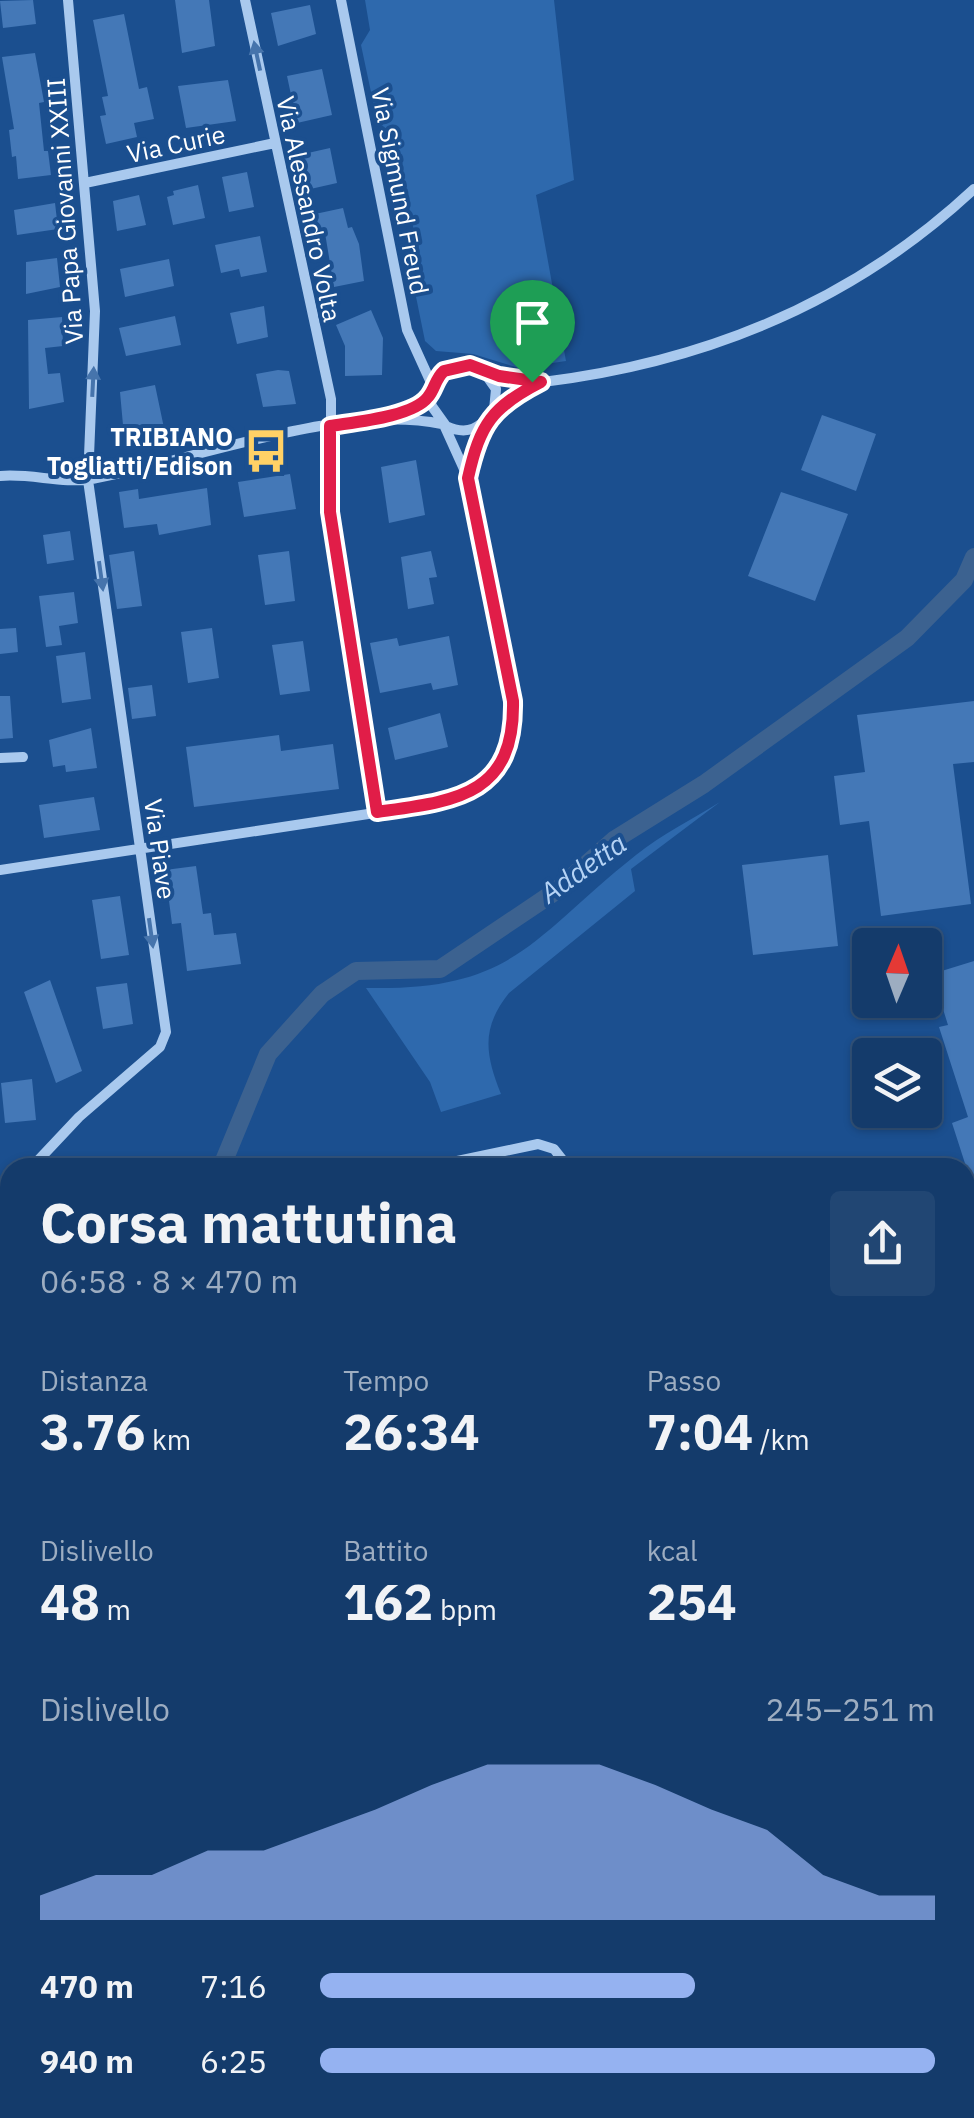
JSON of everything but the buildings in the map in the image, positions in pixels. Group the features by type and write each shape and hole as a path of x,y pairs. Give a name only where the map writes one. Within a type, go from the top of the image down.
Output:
{"street":[{"name":"Via Papa Giovanni XXIII","path":"68,0 95,340 88,480"},
{"name":"Via Alessandro Volta","path":"245,0 330,399 330,512 377,812"},
{"name":"Via Sigmund Freud","path":"341,0 407,330 431,390"},
{"name":"Via Curie","path":"85,183 275,144"},
{"path":"468,478 494,411 541,382 697,350 780,321 880,263 974,188"},
{"path":"0,476 88,480 330,426 379,419 416,406 441,373 454,366 541,382"},
{"path":"483,371 496,390 494,411"},
{"path":"0,870 465,796 495,772 511,738 513,701 468,478 444,424 434,413 431,390"},
{"path":"379,419 444,424 464,431 487,422"},
{"name":"Via Piave","path":"40,1158 79,1117 166,1040 88,480"},
{"path":"0,758 24,756"},
{"path":"472,1158 538,1144 554,1149 561,1158"}],"shaded area":[{"path":"365,0 554,0 574,180 536,195 566,361 519,368 473,354 436,351 425,341 413,282 422,270 397,149 393,133 378,125 361,45 370,30"},
{"path":"720,802 631,869 635,891 509,993 494,1018 489,1042 501,1094 441,1112 430,1082 366,988 416,987 490,969 544,934 646,847"}],"waterway":[{"name":"Addetta","path":"225,1158 268,1054 322,994 356,971 440,969 556,891 614,840 704,784 907,638 964,580 974,557"}],"place":[{"name":"TRIBIANO Togliatti/Edison","path":"266,451"}],"route":[{"path":"470,365 532,382 541,382 506,401 487,421 468,478 513,701 511,738 495,772 465,796 377,812 330,512 330,426 379,419 416,406 430,395 441,373 454,366 470,365"}]}
